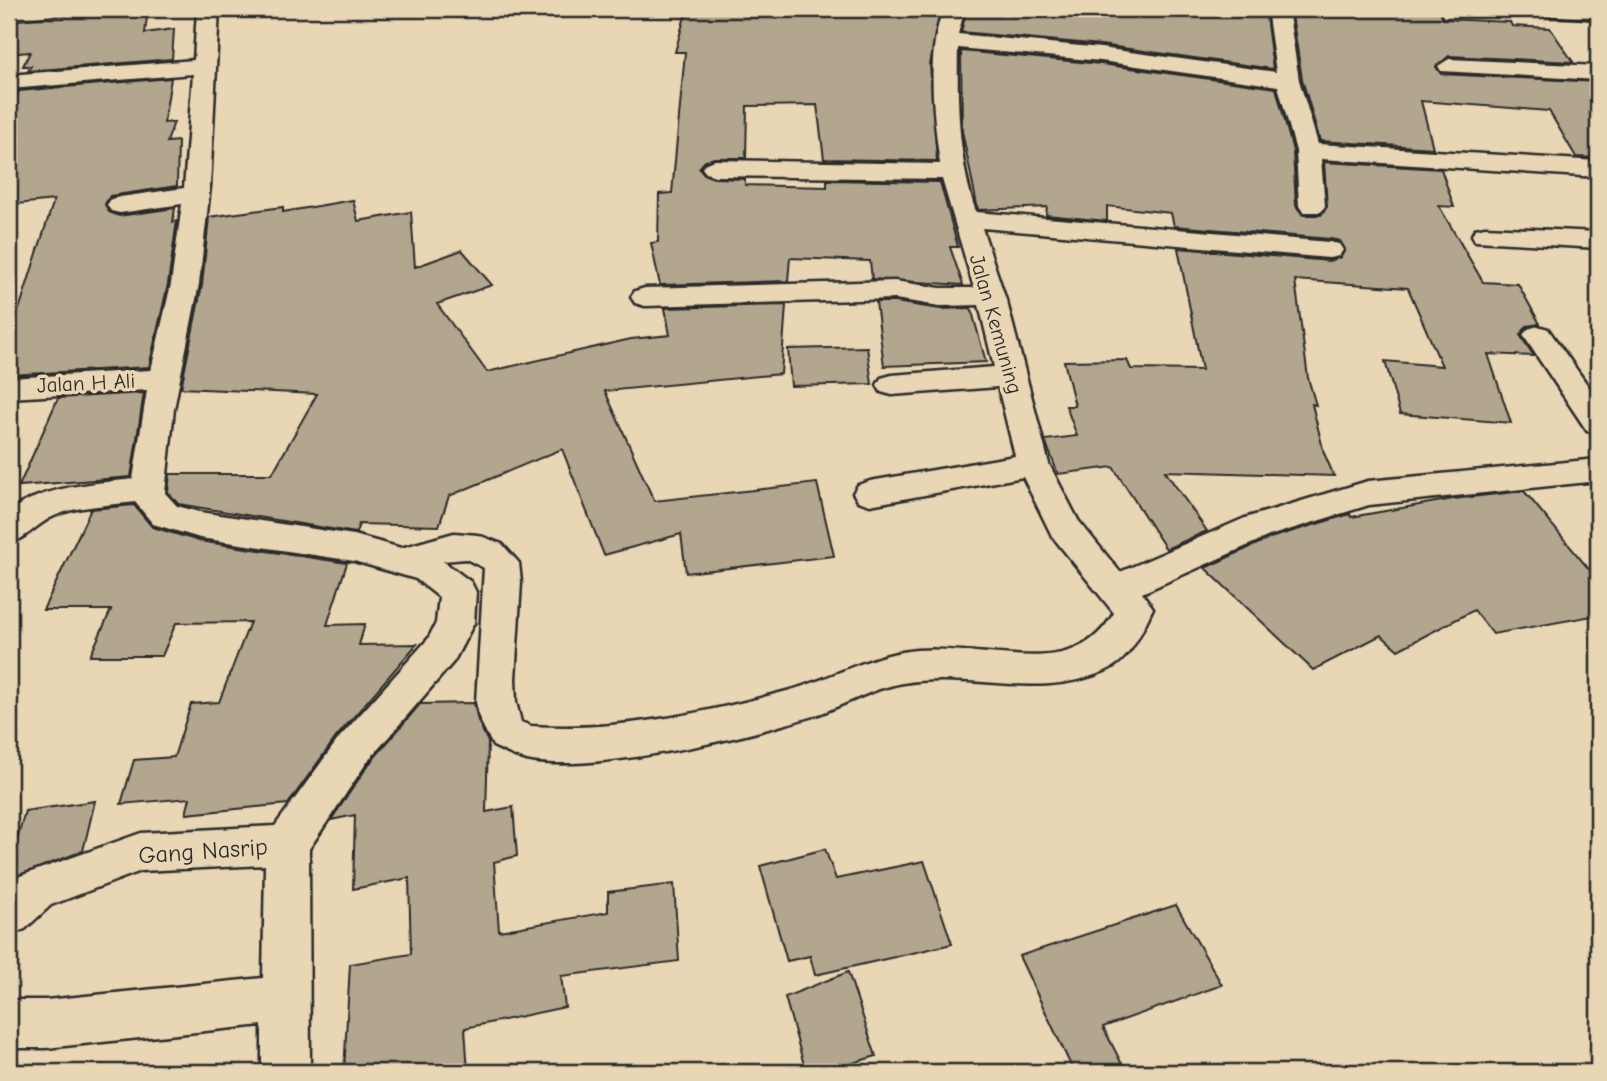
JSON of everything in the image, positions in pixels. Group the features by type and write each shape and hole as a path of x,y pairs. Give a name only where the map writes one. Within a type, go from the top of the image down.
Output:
{"street":[{"path":"208,9 196,194 185,284 164,379 146,489 152,503 165,515 200,525 354,548 402,561 428,569 458,592 455,623 441,650 353,750 287,845 286,1072"},
{"name":"Jalan Kemuning","path":"954,9 947,26 945,112 953,172 965,219 991,296 1033,464 1064,527 1125,599"},
{"path":"1278,9 1288,80 1307,151 1312,206"},
{"path":"1546,9 1598,13"},
{"path":"947,40 1120,56 1190,66 1210,73 1288,80"},
{"path":"9,82 206,66"},
{"path":"1449,66 1598,73"},
{"path":"1307,151 1598,169"},
{"path":"715,168 953,172"},
{"path":"120,205 196,194"},
{"path":"965,219 1329,250"},
{"path":"1485,235 1598,240"},
{"path":"645,297 895,290 921,292 940,298 991,296"},
{"path":"1538,335 1598,423"},
{"path":"892,385 1011,376"},
{"name":"Jalan H Ali","path":"9,388 164,379"},
{"path":"870,493 1033,464"},
{"path":"402,561 453,546 476,545 501,563 504,604 495,694 497,714 506,733 530,745 563,747 609,742 764,715 815,700 899,668 938,664 1003,669 1070,666 1092,660 1109,650 1125,599 1257,527 1368,493 1598,470"},
{"path":"9,531 23,517 50,504 146,489"},
{"name":"Gang Nasrip","path":"9,914 36,890 141,852 287,845"},
{"path":"9,1024 46,1024 285,999"}],"building":[{"path":"117,9 148,9 145,33 174,29 172,59 28,71 31,66 23,66 30,52 9,54 9,21"},
{"path":"687,9 941,9 930,65 937,161 824,159 817,105 747,106 746,158 714,158 705,161 699,168 705,175 714,178 745,179 745,185 827,187 827,180 940,182 958,247 950,247 963,285 872,279 870,261 790,258 788,281 660,285 651,243 658,242 659,194 672,193 685,52 675,52"},
{"path":"967,9 1265,9 1273,69 1101,45 961,32"},
{"path":"1291,9 1439,9 1443,19 1510,22 1512,26 1550,28 1573,62 1449,56 1436,67 1441,74 1598,82 1598,158 1576,157 1549,111 1421,101 1433,148 1320,141 1302,79"},
{"path":"961,51 1101,64 1276,88 1293,151 1296,206 1303,215 1321,215 1327,207 1324,162 1441,169 1454,207 1439,206 1483,282 1518,284 1540,324 1527,326 1520,335 1534,356 1488,354 1511,423 1400,414 1385,361 1442,366 1408,288 1295,280 1308,378 1316,405 1312,404 1324,453 1334,476 1165,471 1207,531 1166,549 1113,467 1058,474 1045,440 1077,436 1066,406 1075,406 1064,361 1127,360 1131,369 1202,370 1178,248 1329,261 1341,257 1345,249 1340,241 1330,239 1174,226 1171,213 1107,206 1107,221 1046,215 1047,207 978,210 962,131"},
{"path":"171,78 164,123 174,122 167,142 178,141 177,186 110,196 105,204 109,212 119,216 175,208 173,222 177,221 168,284 149,367 9,375 9,322 15,322 54,200 9,205 9,113 19,91"},
{"path":"353,200 358,221 411,212 415,267 462,250 492,285 437,304 487,372 631,339 670,335 665,308 786,305 781,374 605,391 654,501 817,483 834,556 686,573 681,534 604,555 562,449 449,496 439,526 359,524 356,533 178,504 168,492 170,474 272,474 317,394 181,388 202,285 209,217 283,207 283,212"},
{"path":"876,302 940,309 971,308 986,362 884,366"},
{"path":"867,347 872,384 791,386 788,349"},
{"path":"144,393 131,477 19,486 58,398"},
{"path":"1524,491 1598,580 1598,615 1493,634 1474,610 1398,650 1381,635 1313,670 1205,568 1270,538 1350,514 1351,517 1453,499"},
{"path":"134,505 152,527 199,541 347,563 327,625 365,624 359,645 417,644 337,736 288,804 186,814 190,798 121,804 134,760 174,757 191,704 219,702 250,622 176,623 162,656 90,656 111,610 43,610 91,509"},
{"path":"474,703 478,721 488,742 486,812 513,807 517,856 494,862 499,931 608,912 608,892 674,884 679,961 561,976 565,1007 465,1028 468,1072 344,1072 350,964 411,954 409,878 353,889 355,815 331,820 369,764 420,704"},
{"path":"95,801 83,851 9,879 9,868 25,811"},
{"path":"825,849 836,879 924,861 952,944 815,975 810,956 787,961 760,866"},
{"path":"1176,905 1222,985 1103,1027 1126,1072 1074,1072 1019,956"},
{"path":"848,972 876,1056 823,1072 806,1072 785,997"}]}
